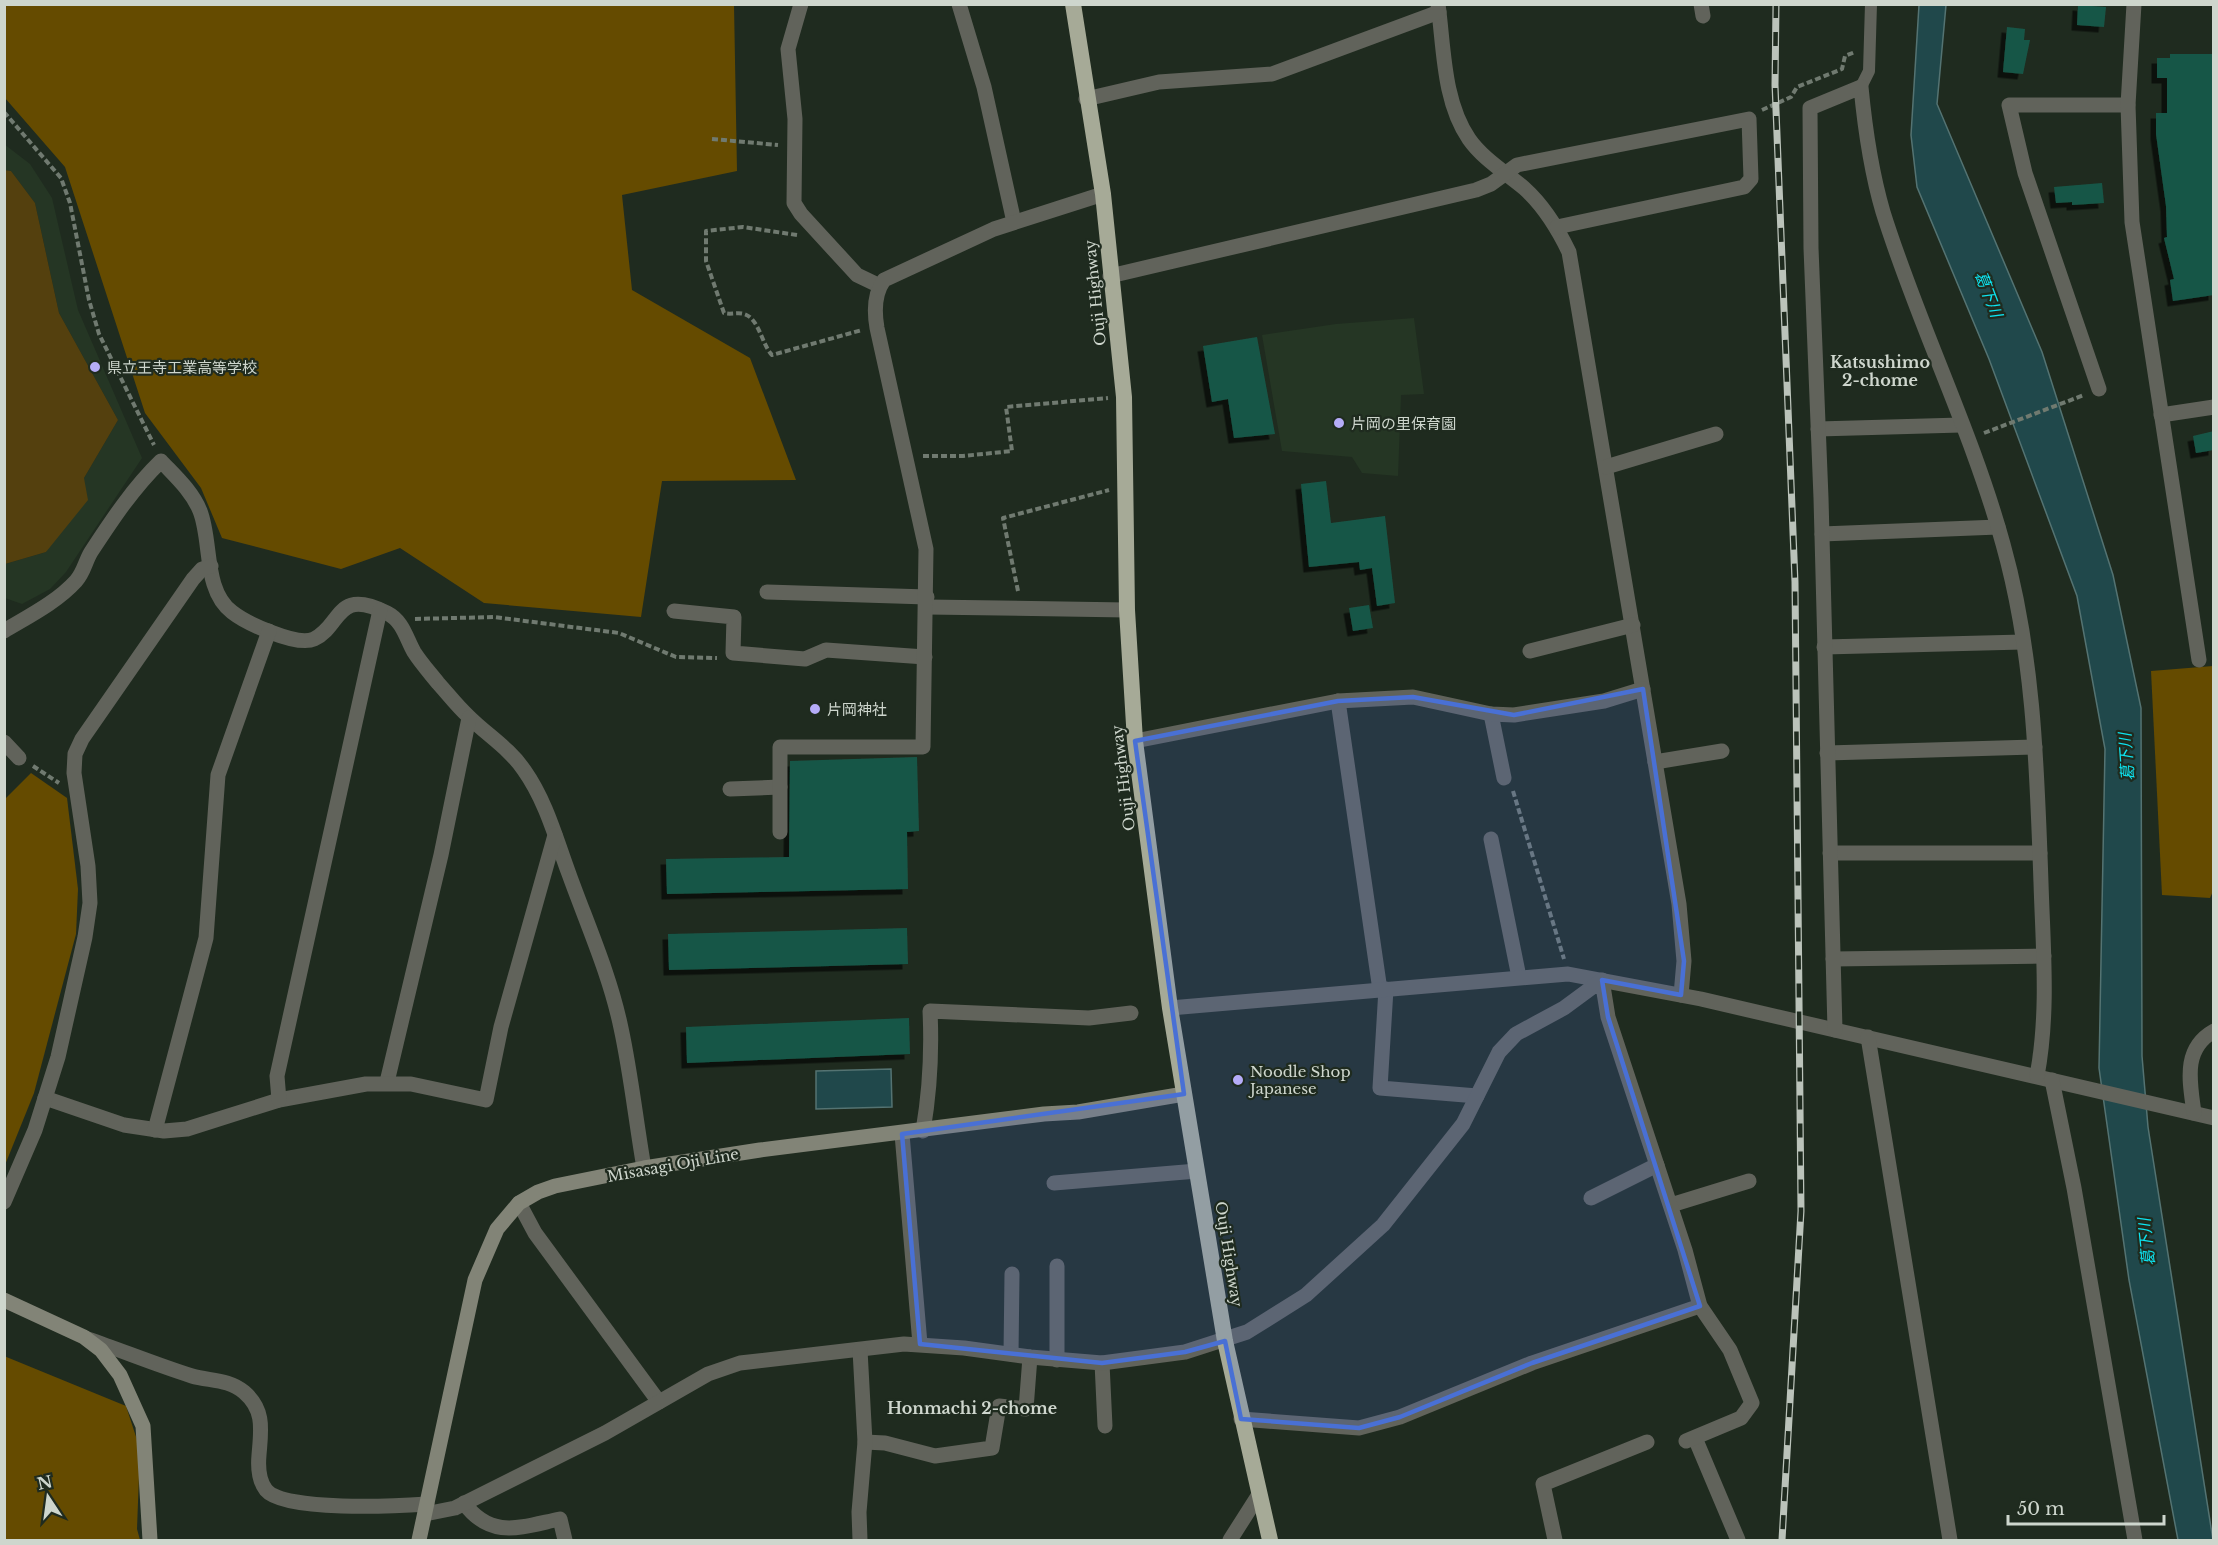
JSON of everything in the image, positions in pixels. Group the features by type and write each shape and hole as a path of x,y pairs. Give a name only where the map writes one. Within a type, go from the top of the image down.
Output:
{"highway":[{"name":"Ouji Highway","path":"1073,4 1086,99 1103,194 1124,397 1127,610 1135,741 1170,1008 1225,1341 1258,1496 1270,1540"}],"main road":[{"name":"Misasagi Oji Line","path":"419,1540 476,1280 497,1229 519,1203 538,1192 555,1186 644,1168 760,1150 902,1134 1044,1114 1078,1112 1184,1094"},
{"path":"4,1300 84,1337 101,1350 120,1375 143,1426 150,1540"}],"street":[{"path":"801,4 788,49 795,119 794,203 801,214 856,275 880,286"},
{"path":"959,4 984,87 1014,222"},
{"path":"2134,4 2128,105 2132,222 2199,660"},
{"path":"1086,99 1159,82 1272,74 1438,8 1452,101 1458,120 1470,141 1541,205 1557,226 1569,252 1576,282 1683,934 1682,995"},
{"path":"1835,1030 1822,534 1811,248 1810,108 1861,87 1866,136 1884,212 1998,527 2018,606 2035,747 2044,956 2045,1078 2076,1199 2135,1540"},
{"path":"2099,389 2025,173 2009,105 2128,105"},
{"path":"1110,276 1476,190 1491,184 1517,165 1749,119 1751,179 1744,187 1557,226"},
{"path":"780,832 780,747 923,747 927,602 926,549 877,327 875,299 880,286 884,280 1014,222 1103,194"},
{"path":"2161,415 2214,407"},
{"path":"1818,429 1961,424"},
{"path":"1606,467 1716,434"},
{"path":"4,631 54,600 77,580 86,560 112,519 141,480 160,461 190,493 200,511 211,566 222,602 230,611 287,638 313,640 322,633 338,613 348,606 362,605 380,610 397,619 426,669 469,718 499,742 525,771 543,805 610,989 621,1027 644,1168"},
{"path":"1822,534 1998,527"},
{"path":"4,1202 15,1181 58,1057 85,938 90,903 88,866 75,754 82,739 193,579 202,569 211,566"},
{"path":"766,592 1021,609 1127,610"},
{"path":"279,1100 277,1076 380,610"},
{"path":"674,611 734,617 733,653 805,659 826,650 925,657"},
{"path":"1530,651 1633,625"},
{"path":"155,1130 206,938 218,775 269,631"},
{"path":"1824,647 2023,642"},
{"path":"1135,741 1338,701 1413,697 1491,714 1514,715 1604,700 1643,688"},
{"path":"1338,701 1383,989 1380,1088 1477,1096"},
{"path":"1491,714 1504,778"},
{"path":"387,1083 441,855 469,718"},
{"path":"4,742 19,758"},
{"path":"1827,753 2035,747"},
{"path":"1655,762 1722,751"},
{"path":"730,789 780,787"},
{"path":"45,1098 124,1125 155,1130 187,1129 279,1100 387,1083 486,1100 501,1027 555,836"},
{"path":"1491,839 1519,977"},
{"path":"1830,853 2040,853"},
{"path":"1833,959 2044,956"},
{"path":"1170,1008 1568,974 1682,995 2214,1118"},
{"path":"84,1337 193,1376 226,1383 243,1391 259,1412 262,1424 259,1472 262,1483 271,1495 302,1504 426,1509 455,1508 605,1433 708,1374 740,1363 920,1344 1102,1364 1185,1352 1225,1341 1276,1316 1306,1295 1383,1225 1456,1133 1499,1052 1516,1034 1564,1008 1602,980"},
{"path":"1602,980 1608,1017 1671,1205 1700,1306 1730,1350 1752,1403 1742,1418 1691,1440 1738,1540"},
{"path":"923,1131 930,1084 930,1011 1089,1018 1131,1013"},
{"path":"2194,1113 2190,1059 2195,1048 2214,1031"},
{"path":"1868,1037 1950,1540"},
{"path":"902,1134 920,1344"},
{"path":"1591,1198 1657,1165"},
{"path":"1054,1183 1197,1171"},
{"path":"1671,1205 1749,1181"},
{"path":"519,1203 535,1233 659,1402"},
{"path":"1057,1266 1057,1360"},
{"path":"1011,1354 1012,1274"},
{"path":"1241,1419 1359,1428 1400,1417 1532,1363 1700,1306"},
{"path":"860,1350 865,1442 859,1512 860,1540"},
{"path":"865,1442 885,1443 935,1456 992,1448 999,1406 1026,1409 1030,1357"},
{"path":"1102,1364 1105,1426"},
{"path":"1555,1540 1543,1484 1647,1442"},
{"path":"1230,1540 1258,1496"},
{"path":"464,1503 475,1518 494,1527 510,1529 560,1520 566,1540"}],"lane":[{"path":"1861,87 1869,71 1871,4"}],"path":[{"path":"1749,119 1762,110 1791,97 1797,87 1842,69 1845,56 1855,51"},
{"path":"4,112 61,178 70,203 89,300 99,334 142,417 160,461"},
{"path":"712,139 793,147"},
{"path":"829,243 777,230 743,227 706,231 706,261 719,306 724,313 743,314 750,318 765,349 772,355 877,327"},
{"path":"1967,440 2099,389"},
{"path":"907,456 963,456 1012,451 1006,407 1124,397"},
{"path":"1021,609 1003,518 1127,485"},
{"path":"397,619 494,617 619,633 676,657 711,659 733,653"},
{"path":"19,758 78,795"},
{"path":"1504,778 1514,792 1568,974"}],"highlighted area":[{"path":"1643,689 1684,961 1681,995 1602,980 1608,1017 1700,1306 1532,1363 1400,1417 1359,1428 1241,1419 1225,1341 1185,1352 1102,1363 920,1344 902,1134 1184,1094 1135,741 1338,701 1413,697 1514,715"}],"shaded area":[{"path":"4,5 734,5 737,171 622,195 632,290 750,358 796,480 662,481 641,617 484,603 400,548 341,569 222,538 201,488 145,413 65,167 5,98"},
{"name":"県立王寺工業高等学校","path":"4,144 30,164 52,198 78,310 142,458 66,572 50,589 22,604 5,598 5,564 46,552 84,478 118,420 59,313 35,203 11,171 5,170"},
{"path":"4,170 11,171 35,203 59,313 118,420 84,478 88,500 46,552 5,564"},
{"name":"片岡の里保育園","path":"1414,318 1424,394 1401,395 1398,476 1362,473 1352,457 1282,451 1262,335 1336,324"},
{"path":"2213,666 2214,889 2210,898 2162,895 2151,671"},
{"path":"31,773 67,798 78,889 76,934 34,1093 5,1165 5,799"},
{"path":"4,1356 126,1406 140,1449 137,1529 140,1540 5,1540"}],"water":[{"name":"葛下川","path":"1919,5 1946,5 1937,104 2042,352 2113,575 2141,708 2142,1056 2148,1127 2213,1540 2178,1540 2129,1280 2099,1068 2105,749 2077,596 1989,359 1917,187 1911,135"},
{"path":"891,1069 892,1107 816,1109 816,1071"}],"building":[{"path":"2078,5 2106,7 2104,27 2077,25"},
{"path":"2007,27 2025,29 2024,40 2030,40 2023,74 2003,72"},
{"path":"2170,54 2214,54 2214,295 2173,301 2170,280 2174,279 2164,238 2167,237 2166,206 2156,134 2156,113 2167,113 2167,78 2157,78 2157,58 2170,58"},
{"path":"2102,183 2104,203 2072,205 2072,202 2056,203 2054,187"},
{"path":"1257,337 1275,434 1234,438 1228,399 1212,402 1203,346"},
{"path":"2214,431 2214,450 2196,453 2193,436"},
{"path":"1326,481 1331,523 1385,516 1395,603 1377,606 1372,568 1360,570 1359,562 1309,567 1301,484"},
{"path":"1369,605 1373,628 1353,631 1349,608"},
{"path":"917,757 919,831 907,832 908,889 667,894 666,859 789,857 790,761"},
{"path":"907,928 908,964 669,970 668,934"},
{"path":"909,1018 910,1054 687,1063 686,1027"}],"railway":[{"path":"1776,4 1775,85 1795,582 1801,1211 1782,1540"}],"place":[{"name":"県立王寺工業高等学校","path":"95,367"},
{"name":"片岡の里保育園","path":"1339,423"},
{"name":"片岡神社","path":"815,709"},
{"name":"Noodle Shop Japanese","path":"1238,1080"}],"district":[{"name":"Katsushimo 2-chome","path":"1880,371"},
{"name":"Honmachi 2-chome","path":"972,1408"}]}
